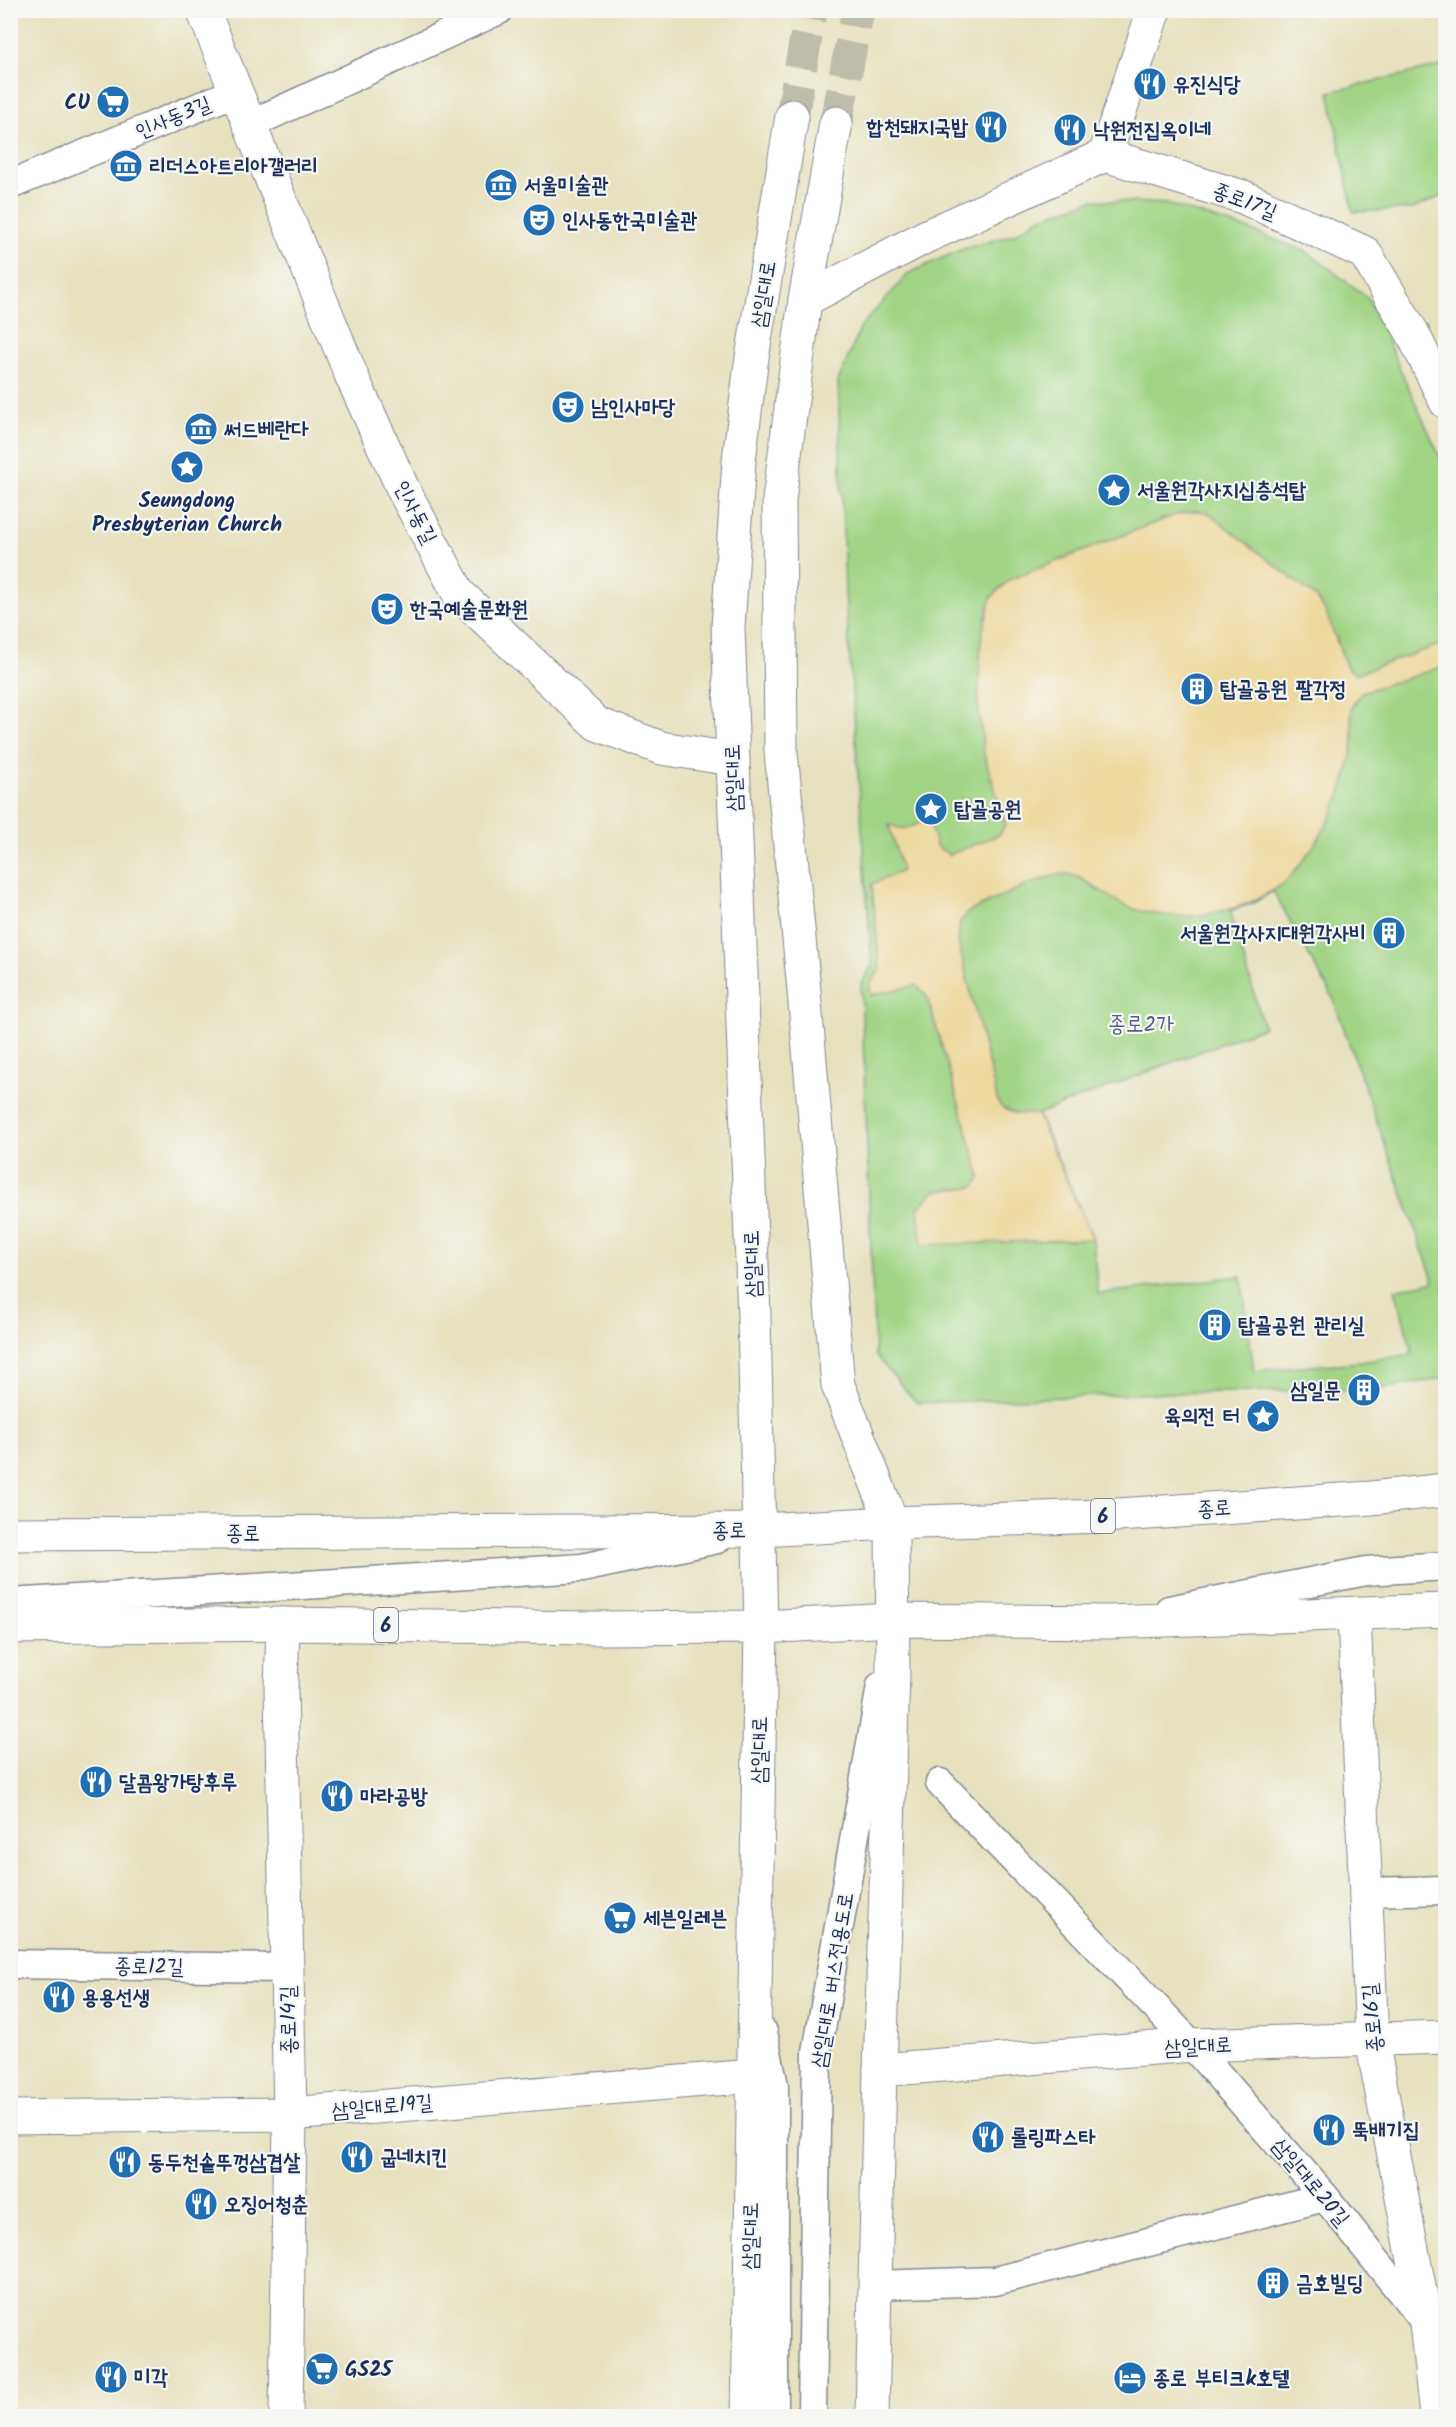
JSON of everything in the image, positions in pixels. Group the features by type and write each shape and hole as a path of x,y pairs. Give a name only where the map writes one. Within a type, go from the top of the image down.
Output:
{"main road":[{"name":"인사동길","path":"202,10 352,377 404,489 459,594 597,724 661,748 732,759"},
{"path":"1105,155 1154,10"},
{"name":"삼일대로","path":"748,2416 761,1627 760,1530 728,627 739,460 751,364 792,116"},
{"name":"삼일대로","path":"836,123 805,300 780,500 781,752 838,1385 892,1523 893,1620 872,2416"},
{"name":"삼일대로","path":"805,300 926,237 1105,155"},
{"name":"종로17길","path":"1105,155 1243,197 1365,253 1412,332 1446,402"},
{"name":"종로","path":"10,1534 760,1530 1102,1516 1446,1490"},
{"name":"6","path":"10,1627 283,1624 591,1628 761,1627 893,1620 1108,1622 1446,1610"},
{"name":"종로16길","path":"1354,1615 1372,2040 1438,2396"},
{"name":"종로14길","path":"283,1624 282,1701 290,2114 286,2416"},
{"name":"삼일대로","path":"880,2070 1192,2045 1446,2037"},
{"name":"삼일대로19길","path":"10,2117 290,2114 753,2076"}],"lane":[{"path":"249,125 500,10"},
{"name":"인사동3길","path":"10,185 235,92"},
{"path":"10,1603 582,1568 760,1530"},
{"path":"1108,1622 1366,1570 1446,1566"},
{"name":"삼일대로 버스전용도로","path":"812,2416 817,2052 893,1620"},
{"name":"삼일대로20길","path":"940,1783 1192,2045 1325,2197 1426,2323"},
{"path":"1365,1892 1446,1890"},
{"name":"종로12길","path":"10,1964 287,1968"},
{"path":"755,1983 774,2086 774,2416"},
{"path":"875,2285 995,2281 1325,2197"}],"green space":[{"path":"1445,65 1445,195 1412,209 1353,212 1329,92"},
{"name":"탑골공원","path":"1093,200 1167,204 1247,229 1307,252 1368,298 1445,468 1445,643 1356,674 1347,668 1336,637 1314,596 1207,512 1196,511 1175,515 1009,580 991,598 981,639 978,701 984,754 1006,825 999,835 949,855 936,846 902,872 872,884 880,970 870,984 871,995 916,985 927,996 981,1178 975,1187 935,1191 1092,1239 1037,1115 1011,1112 998,1103 958,942 960,922 968,912 1034,882 1059,874 1084,879 1096,890 1216,913 1254,901 1285,882 1323,830 1339,798 1349,765 1353,739 1351,708 1362,692 1445,666 1445,1378 1373,1390 1161,1393 917,1403 875,1355 861,984 872,966 845,592 838,381 862,325 909,273 960,250 1015,234 1039,218","holes":["1273,891 1333,998 1434,1282 1395,1289 1413,1354 1360,1362 1254,1371 1241,1276 1098,1294 1093,1239 1038,1114 1264,1027 1230,911 1254,903"]}],"sand":[{"path":"1196,511 1207,512 1314,596 1325,610 1347,668 1356,674 1445,643 1445,666 1362,692 1356,699 1351,711 1353,738 1350,760 1340,796 1330,818 1310,851 1287,880 1252,901 1236,908 1200,915 1163,915 1128,907 1087,882 1065,874 1030,884 968,912 960,922 958,942 998,1103 1011,1112 1037,1114 1093,1239 922,1245 918,1208 935,1191 974,1187 981,1178 927,996 916,985 871,995 870,984 880,970 872,884 902,871 889,825 904,829 929,820 936,846 949,855 999,835 1006,825 984,754 978,701 981,639 991,598 1009,580 1175,515"}],"tunnel":[{"path":"792,116 811,10"},
{"path":"836,123 858,10"}],"place":[{"name":"유진식당","path":"1150,84"},
{"name":"CU","path":"113,102"},
{"name":"합천돼지국밥","path":"991,127"},
{"name":"낙원전집옥이네","path":"1070,130"},
{"name":"리더스아트리아갤러리","path":"126,166"},
{"name":"서울미술관","path":"501,185"},
{"name":"인사동한국미술관","path":"539,220"},
{"name":"남인사마당","path":"568,407"},
{"name":"써드베란다","path":"201,429"},
{"name":"Seungdong Presbyterian Church","path":"187,467"},
{"name":"서울원각사지십층석탑","path":"1114,490"},
{"name":"한국예술문화원","path":"387,609"},
{"name":"탑골공원 팔각정","path":"1197,689"},
{"name":"탑골공원","path":"931,809"},
{"name":"서울원각사지대원각사비","path":"1389,933"},
{"name":"탑골공원 관리실","path":"1215,1325"},
{"name":"삼일문","path":"1364,1390"},
{"name":"육의전 터","path":"1263,1416"},
{"name":"달콤왕가탕후루","path":"96,1782"},
{"name":"마라공방","path":"337,1796"},
{"name":"세븐일레븐","path":"620,1918"},
{"name":"용용선생","path":"59,1997"},
{"name":"뚝배기집","path":"1329,2130"},
{"name":"롤링파스타","path":"988,2137"},
{"name":"굽네치킨","path":"357,2157"},
{"name":"동두천솥뚜껑삼겹살","path":"125,2162"},
{"name":"오징어청춘","path":"201,2204"},
{"name":"금호빌딩","path":"1273,2283"},
{"name":"GS25","path":"322,2369"},
{"name":"미각","path":"111,2377"},
{"name":"종로 부티크k호텔","path":"1130,2378"}],"district":[{"name":"종로2가","path":"1141,1023"}]}
